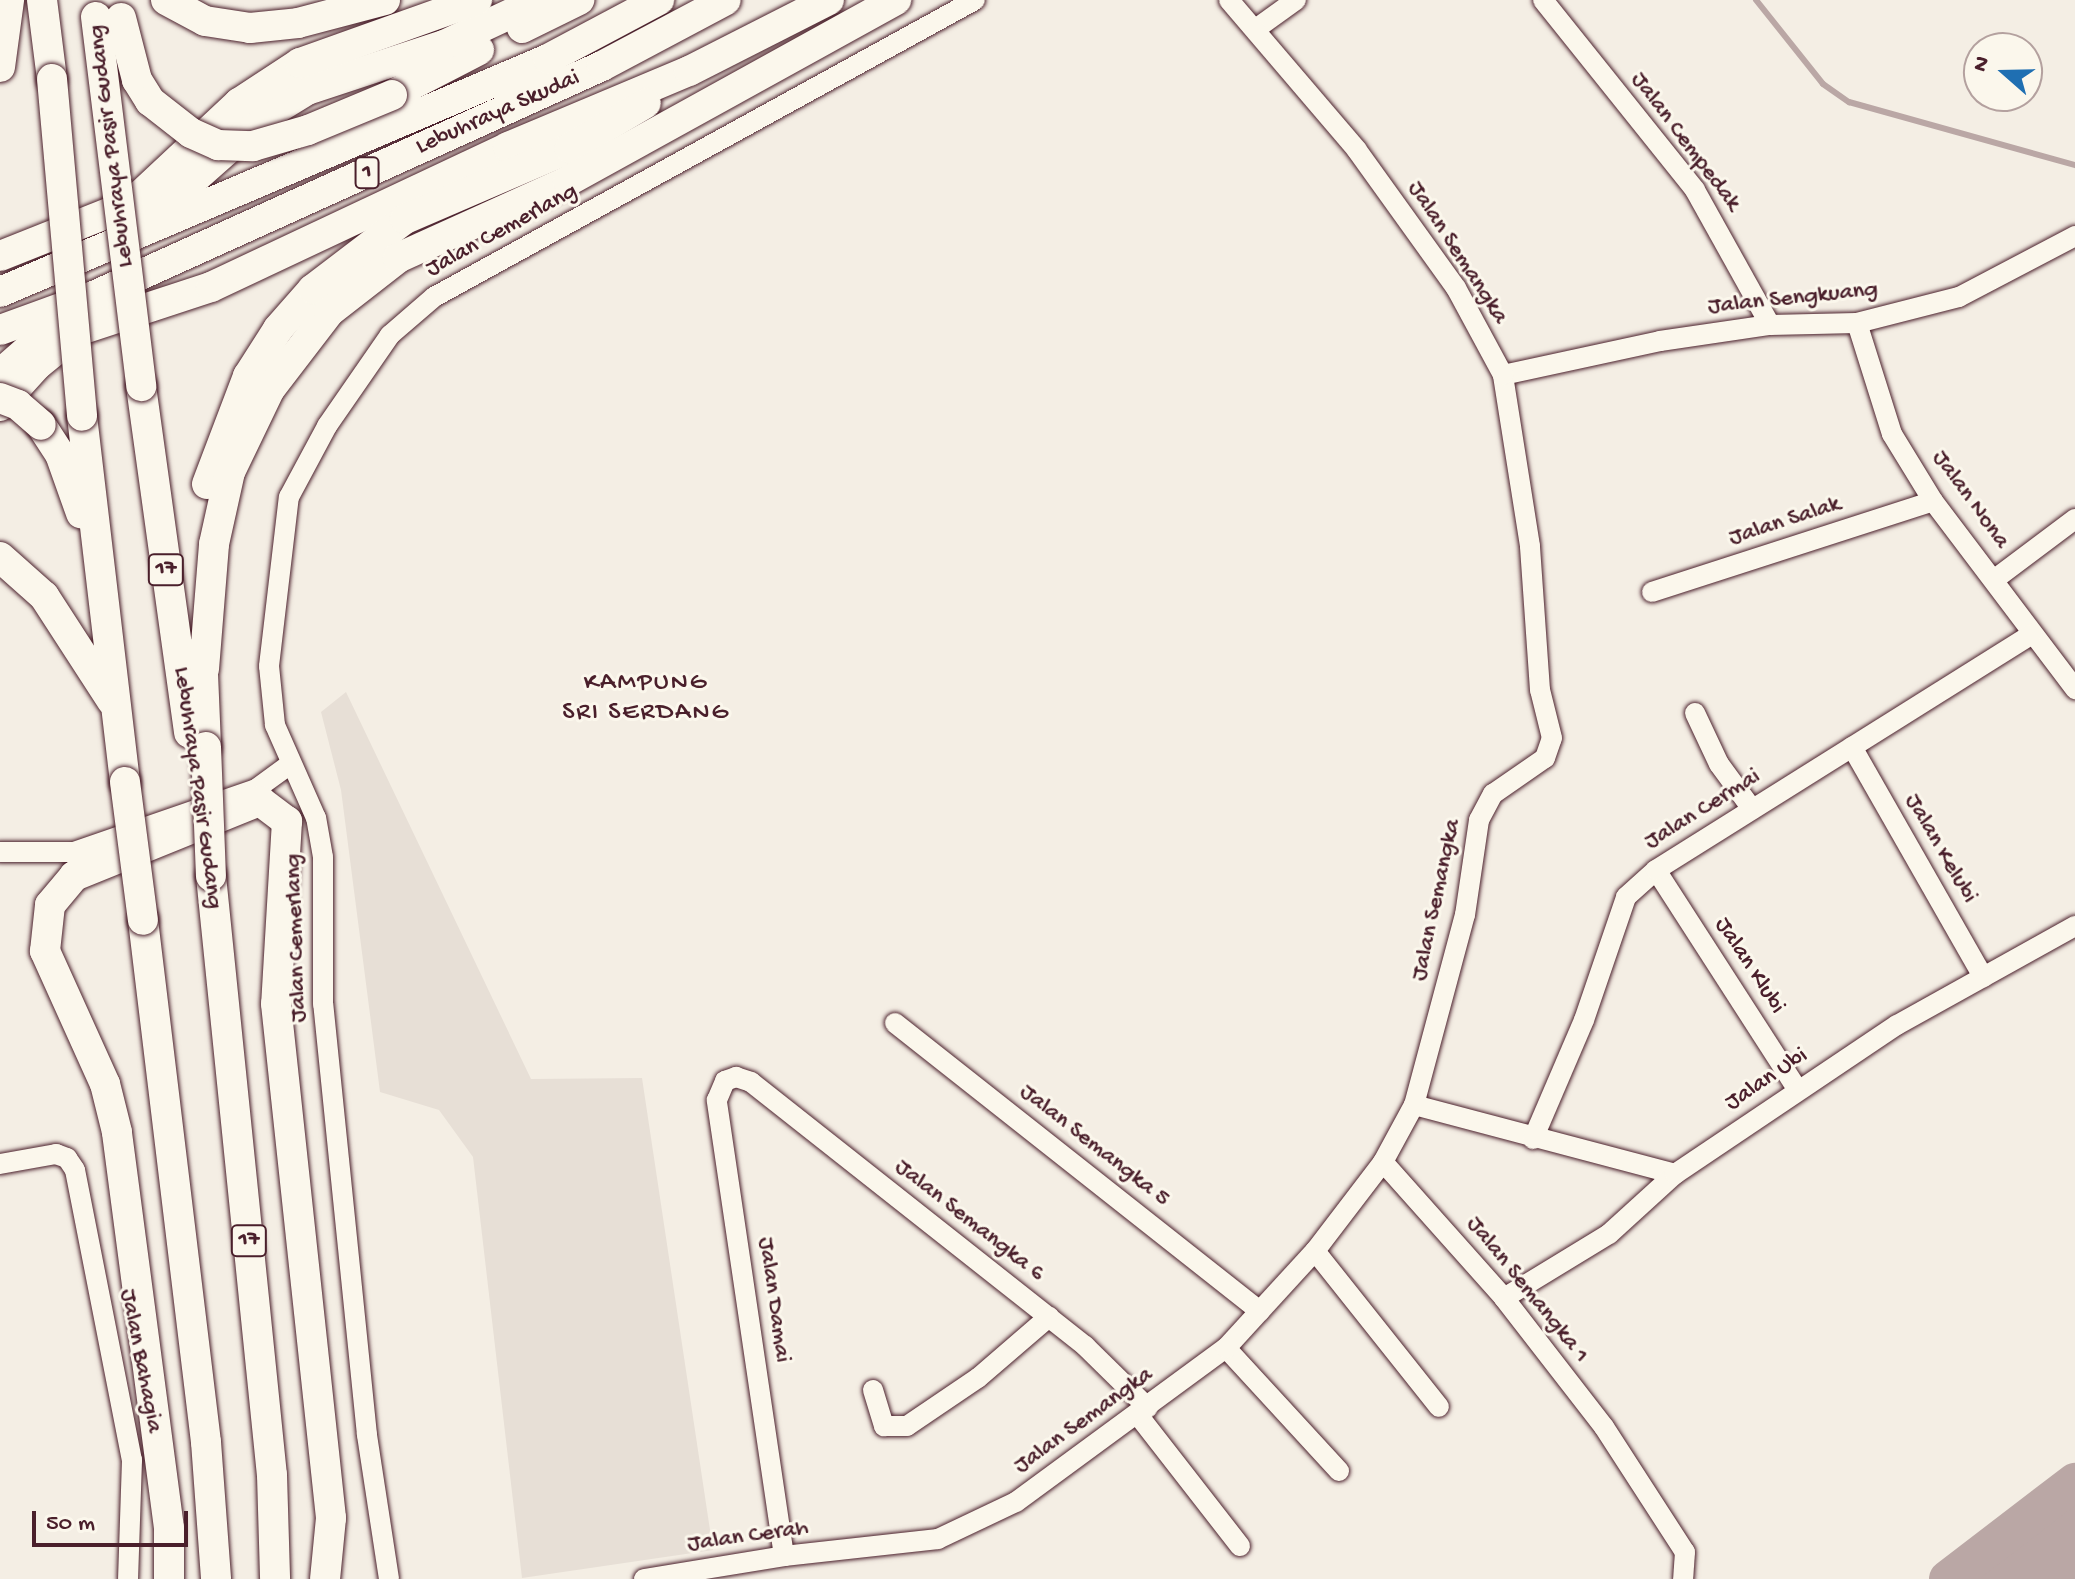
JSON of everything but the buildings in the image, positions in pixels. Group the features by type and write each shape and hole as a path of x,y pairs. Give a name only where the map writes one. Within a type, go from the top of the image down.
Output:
{"highway":[{"path":"0,67 9,0"},
{"path":"42,0 82,416 206,1442 216,1579"},
{"path":"166,0 205,21 250,28 298,23 385,0"},
{"path":"0,256 131,204 239,103 300,63 477,0"},
{"path":"106,247 166,206 265,116 307,90 444,45 540,0"},
{"path":"107,9 137,80 150,101 191,133 218,145 253,146 308,130 392,95 579,0"},
{"name":"Lebuhraya Skudai","path":"0,292 548,59 659,0"},
{"name":"Lebuhraya Skudai","path":"0,330 96,295 602,66 726,0"},
{"path":"204,669 195,582 203,502 248,376 278,329 313,289 405,219 510,160 829,0"},
{"path":"199,751 214,544 230,472 270,389 329,312 398,258 568,181 896,0"},
{"name":"Lebuhraya Pasir Gudang","path":"107,9 141,386 199,751 272,1475 275,1579"},
{"path":"0,406 37,365 80,330 211,287 510,160"},
{"path":"0,374 20,352 96,295"},
{"path":"0,398 18,405 41,425 60,454 101,576"},
{"path":"0,557 44,596 115,706"},
{"path":"169,1579 165,1497 117,1132 105,1084 45,951 50,905 74,876 260,801 287,821 290,850 276,1004 331,1518 325,1579"}],"street":[{"name":"Jalan Cemerlang","path":"389,1579 367,1435 323,1004 323,857 316,818 289,765 275,725 269,666 289,497 327,426 390,335 434,297 975,0"},
{"name":"Jalan Semangka","path":"861,1548 938,1539 1016,1502 1226,1348 1315,1251 1383,1162 1414,1105 1465,915 1479,820 1493,794 1545,758 1552,738 1540,690 1530,546 1503,375 1456,288 1357,150 1257,28 1229,0"},
{"path":"1257,28 1296,0"},
{"name":"Jalan Cempedak","path":"1543,0 1695,190 1770,325"},
{"name":"Jalan Sengkuang","path":"1503,375 1660,341 1770,325 1857,323 1959,297 2075,236"},
{"name":"Jalan Nona","path":"1857,323 1892,434 1933,501 1995,579 2032,634 2075,689"},
{"name":"Jalan Salak","path":"1652,592 1933,501"},
{"path":"1995,579 2075,519"},
{"name":"Jalan Cermai","path":"1533,1139 1584,1020 1626,897 1656,870 2032,634"},
{"path":"1695,713 1719,764 1752,809"},
{"name":"Jalan Kelubi","path":"1852,747 1983,977"},
{"path":"0,852 74,852 256,789 289,765"},
{"name":"Jalan Klubi","path":"1656,870 1798,1090"},
{"name":"Jalan Ubi","path":"1504,1298 1609,1234 1675,1174 1798,1090 1983,977 2075,926"},
{"name":"Jalan Semangka 5","path":"895,1023 1260,1311"},
{"name":"Jalan Damai","path":"751,1082 736,1077 725,1081 717,1100 784,1556"},
{"name":"Jalan Semangka 6","path":"751,1082 1049,1317 1143,1411 1240,1546"},
{"path":"1414,1105 1533,1139 1675,1174"},
{"name":"Jalan Bahagia","path":"0,1164 56,1154 67,1158 75,1170 132,1460 128,1579"},
{"name":"Jalan Semangka 1","path":"1383,1162 1504,1298 1624,1456 1685,1552 1683,1579"},
{"path":"1315,1251 1439,1407"},
{"path":"873,1390 884,1426 907,1426 978,1378 1049,1317"},
{"path":"1226,1348 1339,1471"},
{"name":"Jalan Cerah","path":"644,1579 784,1556 861,1548"}],"shaded area":[{"path":"346,692 531,1079 642,1078 713,1550 522,1578 473,1157 439,1110 380,1092 341,790 321,712"},
{"path":"2075,1482 2075,1579 1948,1579"}],"waterway":[{"path":"1756,0 1823,84 1849,102 2075,165"},
{"path":"1948,1579 2075,1482"}],"district":[{"name":"KAMPUNG SRI SERDANG","path":"646,699"}]}
